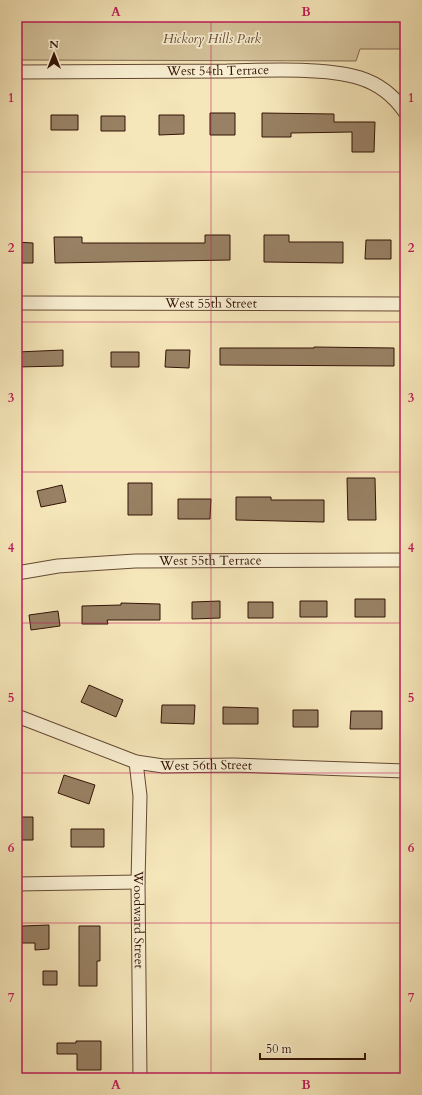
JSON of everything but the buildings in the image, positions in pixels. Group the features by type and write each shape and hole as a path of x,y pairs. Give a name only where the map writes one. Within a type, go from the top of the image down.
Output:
{"street":[{"name":"West 54th Terrace","path":"17,72 259,70 327,72 358,77 378,85 398,102 405,112"},
{"name":"West 55th Street","path":"17,303 405,304"},
{"name":"West 55th Terrace","path":"17,573 58,566 135,561 405,560"},
{"name":"West 56th Street","path":"17,716 136,762 163,766 234,765 405,771"},
{"name":"Woodward Street","path":"136,762 140,796 138,882 140,1078"},
{"path":"17,884 138,882"}],"green space":[{"name":"Hickory Hills Park","path":"19,17 405,17 405,49 360,49 356,61 19,60"}]}
